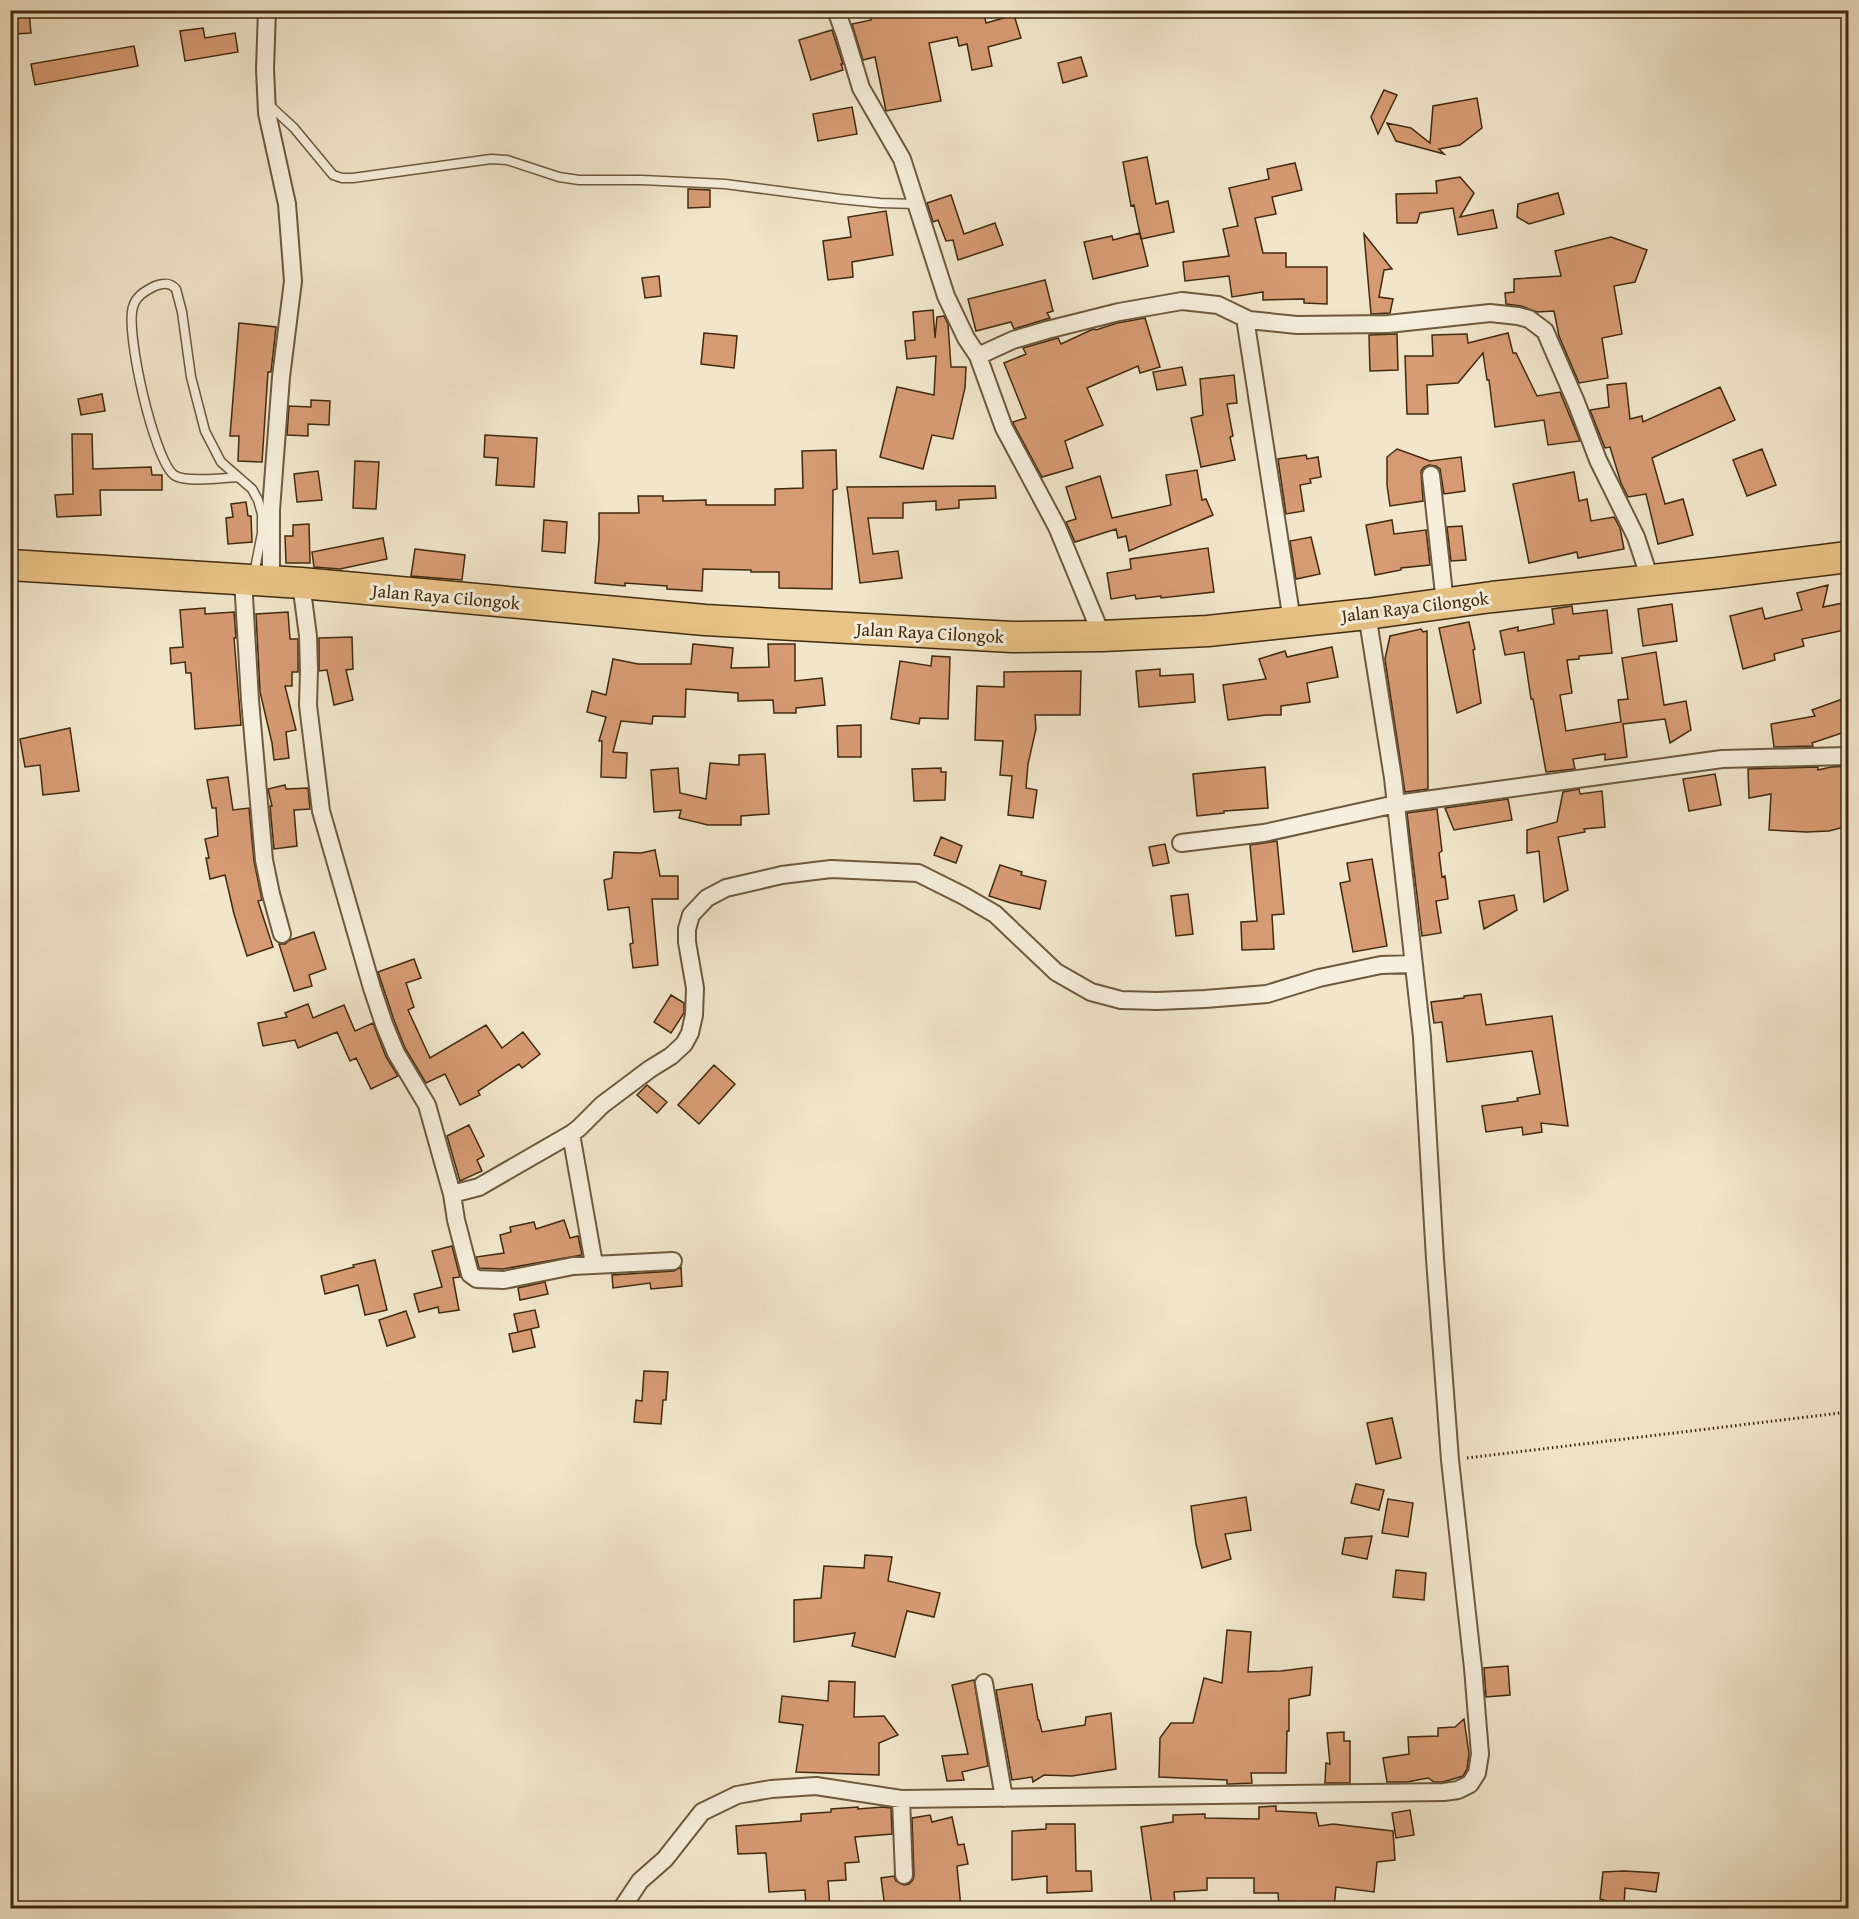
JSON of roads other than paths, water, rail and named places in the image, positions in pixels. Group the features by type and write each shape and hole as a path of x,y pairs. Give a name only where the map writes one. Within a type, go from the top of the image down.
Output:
{"highway":[{"name":"Jalan Raya Cilongok","path":"10,565 301,583 705,620 1001,637 1102,636 1208,631 1848,557"}],"street":[{"path":"267,10 265,69 267,102 287,204 293,281 281,377 271,510 256,580 250,700 264,860 282,934"},
{"path":"836,10 861,88 902,159 945,296 966,338 978,356 1004,428 1057,526 1102,636"},
{"path":"978,356 1013,340 1047,330 1119,312 1182,301 1218,305 1245,318 1265,322 1331,326 1388,324 1490,313 1529,319 1545,331 1598,460 1636,537 1650,579"},
{"path":"1245,318 1292,621"},
{"path":"1431,475 1445,603"},
{"path":"301,583 308,647 308,705 321,811 372,988 396,1053 427,1106 452,1194 456,1220 470,1274 477,1279 504,1280 573,1266 673,1261"},
{"path":"622,1908 640,1881 665,1859 702,1812 737,1795 771,1789 816,1786 901,1799 1444,1792 1458,1790 1470,1784 1477,1773 1480,1754 1450,1460 1422,1037 1396,804 1367,614"},
{"path":"1181,843 1264,833 1396,804 1722,759 1848,756"},
{"path":"452,1194 478,1187 571,1134 602,1105 671,1056 684,1044 690,1033 694,1015 695,988 687,929 691,915 707,898 726,888 782,876 831,869 918,873 995,914 1056,972 1091,992 1120,1000 1156,1001 1267,994 1319,978 1370,967 1413,964"},
{"path":"571,1134 594,1264"},
{"path":"984,1683 1004,1798"},
{"path":"901,1799 904,1875"}],"lane":[{"path":"267,102 294,128 333,175 342,178 392,174 491,159 507,160 559,177 579,180 725,184 840,199 916,204"},
{"path":"238,477 184,479 174,475 167,466 144,400 133,352 130,316 139,296 149,289 167,283 176,289 182,312 191,377 205,430 221,462 252,489 258,500 262,514 262,533 256,580"}]}
